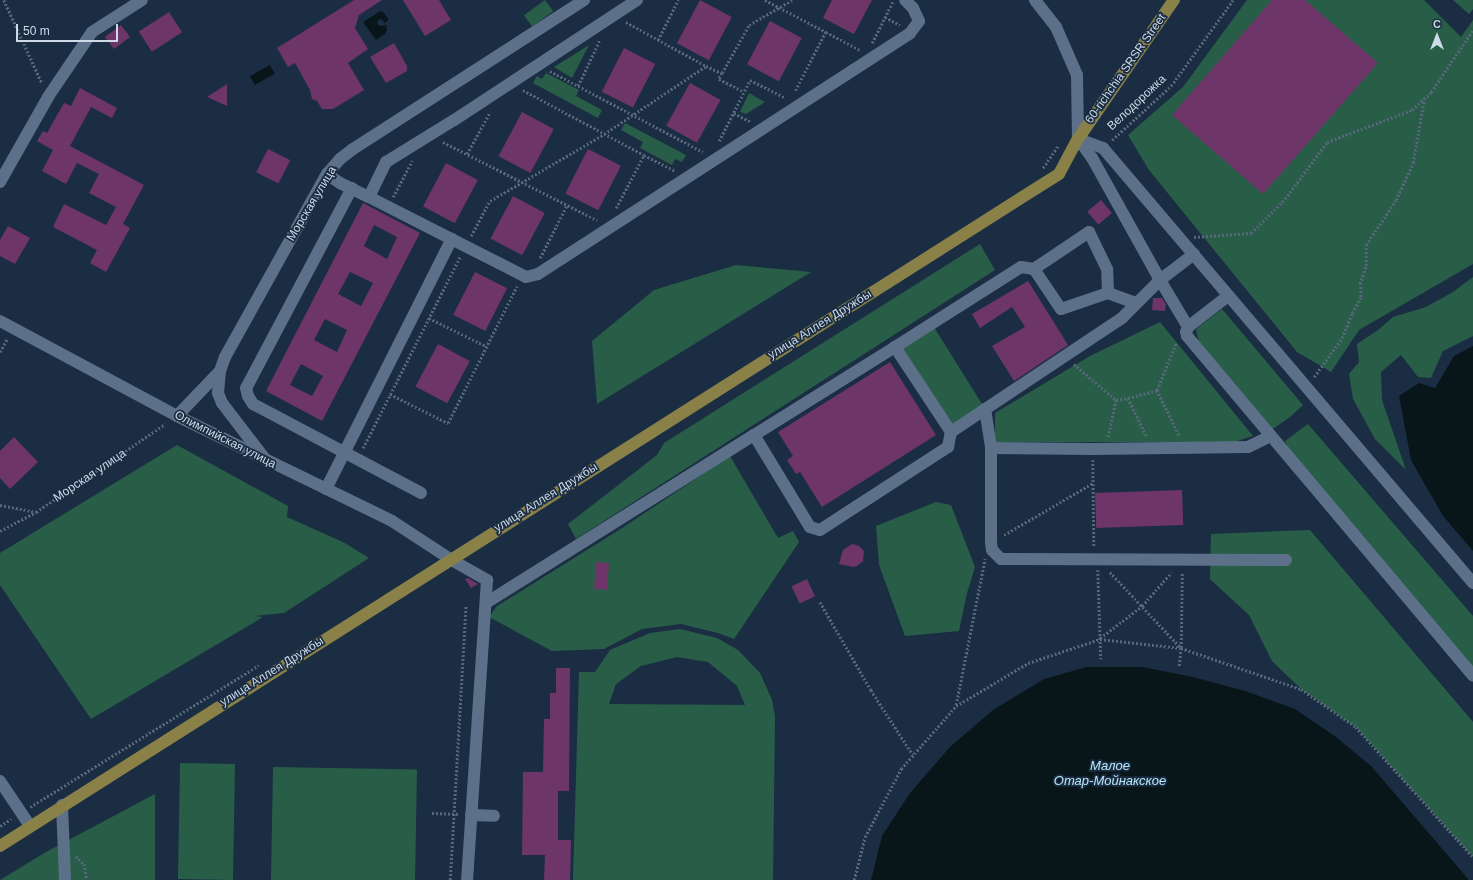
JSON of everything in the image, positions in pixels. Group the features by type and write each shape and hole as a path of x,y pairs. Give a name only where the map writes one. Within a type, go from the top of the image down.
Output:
{"main road":[{"name":"60-richchia SRSR Street","path":"1078,139 1174,0"},
{"name":"улица Аллея Дружбы","path":"0,846 62,805 1059,174 1078,139"}],"street":[{"path":"0,182 48,97 92,32 142,0"},
{"name":"Морская улица","path":"267,460 222,403 218,393 220,372 225,357 327,174 340,159 353,149 584,0"},
{"path":"369,197 386,162 454,120 637,0"},
{"path":"327,174 452,239 468,241 526,277 538,274 910,33 919,21 913,8 906,0"},
{"path":"1035,0 1056,27 1077,75 1078,139 1092,158 1160,280 1188,326"},
{"path":"1078,139 1103,148 1473,583"},
{"path":"352,188 246,388 252,404 421,494"},
{"path":"467,880 486,603 1021,267 1034,269 1089,232 1107,269 1108,293"},
{"path":"326,489 452,239"},
{"path":"951,432 1122,318 1160,280 1194,254"},
{"path":"1034,269 1062,309 1108,293 1136,304"},
{"path":"1228,296 1188,326 1186,332 1187,336 1473,676"},
{"name":"Олимпийская улица","path":"0,321 177,416 392,522 450,559 487,580 486,603"},
{"path":"754,435 810,527 820,530 948,447 951,432 895,347"},
{"path":"177,416 220,372"},
{"path":"986,409 991,448 991,542 992,550 1001,559 1286,560"},
{"path":"991,448 1099,449 1248,447 1271,436"},
{"path":"0,781 30,826"},
{"path":"62,805 65,880"},
{"path":"471,815 494,816"}],"path":[{"path":"4,0 48,97"},
{"path":"658,40 678,0"},
{"path":"765,0 866,54"},
{"path":"744,92 719,79 722,73 749,24 792,0"},
{"path":"869,48 894,0"},
{"name":"Велодорожка","path":"1103,148 1171,86 1232,0"},
{"path":"885,17 906,28"},
{"path":"619,19 706,66 722,73"},
{"path":"1180,238 1251,234 1284,199 1327,142 1412,110 1424,99 1431,92 1473,30"},
{"path":"794,94 826,32"},
{"path":"578,86 603,33"},
{"path":"357,459 468,241 490,201 604,134 706,66"},
{"path":"548,70 705,154 699,157"},
{"path":"722,143 716,147 750,80 791,101"},
{"path":"520,89 676,171"},
{"path":"1306,387 1342,338 1352,313 1361,297 1360,284 1366,266 1366,244 1396,200 1413,162 1424,99"},
{"path":"467,154 493,106"},
{"path":"734,113 754,124 748,127"},
{"path":"441,140 601,222"},
{"path":"615,212 644,155"},
{"path":"400,200 393,197 414,158"},
{"path":"538,260 567,205"},
{"path":"464,232 468,241"},
{"path":"468,241 478,240"},
{"path":"390,394 448,423 522,275"},
{"path":"429,318 486,346"},
{"path":"1178,338 1157,390 1186,448"},
{"path":"1064,356 1116,400 1157,390"},
{"path":"1128,398 1152,448"},
{"path":"1101,660 1093,483 1099,449 1116,400"},
{"name":"Морская улица","path":"0,531 36,512 177,416"},
{"path":"956,706 986,556 991,542 1093,483"},
{"path":"0,504 36,512"},
{"path":"1096,560 1182,648"},
{"path":"854,880 865,837 901,769 956,706 1028,663 1100,639 1142,606 1182,560"},
{"path":"1179,666 1182,648 1182,560"},
{"path":"820,602 871,690 913,755"},
{"path":"450,880 466,606"},
{"path":"1100,639 1182,648 1301,689 1356,727 1473,857"},
{"path":"21,813 264,662"},
{"path":"432,813 471,815"},
{"path":"64,845 84,864 87,880"}],"green space":[{"path":"545,0 553,11 532,27 524,15"},
{"path":"1247,0 1424,0 1461,37 1473,20 1473,264 1359,330 1331,372 1297,352 1149,170 1128,135 1183,87"},
{"path":"1453,0 1473,0 1473,9 1469,14"},
{"path":"589,45 572,78 554,67"},
{"path":"546,73 579,90 576,96 602,110 598,118 533,83 537,76 542,79"},
{"path":"749,93 765,102 746,114 740,112"},
{"path":"625,123 686,155 682,162 675,159 672,165 640,148 643,142 621,130"},
{"path":"980,244 995,270 576,539 568,524 657,455 664,443"},
{"path":"736,265 811,272 597,404 592,341 654,290"},
{"path":"1473,277 1473,336 1443,351 1431,378 1418,377 1401,355 1381,372 1382,400 1406,470 1375,439 1353,399 1349,374 1359,362 1357,344 1378,330 1393,317 1426,307 1453,292"},
{"path":"1222,309 1303,405 1290,417 1268,432 1201,353 1196,329"},
{"path":"1160,322 1253,436 1234,442 995,442 995,413 1090,356"},
{"path":"932,324 985,409 948,432 895,347"},
{"path":"1308,424 1473,616 1473,675 1296,466 1285,441"},
{"path":"177,445 288,506 287,517 345,543 369,558 284,613 254,616 263,617 91,719 0,585 0,553"},
{"path":"730,456 778,538 793,531 799,542 734,639 718,633 681,624 642,629 604,649 552,651 489,617 497,606 619,530"},
{"path":"936,502 951,505 975,567 967,593 959,631 905,636 879,565 876,526"},
{"path":"1310,530 1473,722 1473,857 1356,727 1301,689 1272,661 1249,615 1210,579 1211,534"},
{"path":"680,629 717,638 738,650 760,673 772,700 775,716 773,880 573,880 579,672 595,672 610,650 650,633","holes":["677,657 708,662 737,686 745,705 609,704 616,684 641,666"]},
{"path":"180,763 235,764 233,880 178,879"},
{"path":"273,767 417,770 415,880 271,880"},
{"path":"155,794 155,880 0,880 46,852"}],"water":[{"path":"382,11 388,18 388,21 384,23 383,20 379,19 377,24 381,26 386,25 387,30 385,34 376,40 363,22"},
{"path":"270,65 275,74 255,85 250,76"},
{"path":"1473,346 1473,551 1443,516 1411,460 1399,396 1419,383 1435,388 1454,356"},
{"name":"Малое Отар-Мойнакское","path":"1087,667 1143,667 1193,677 1245,691 1295,709 1336,737 1371,766 1469,880 871,880 882,836 910,793 950,747 993,710 1044,679"}],"building":[{"path":"354,0 382,0 359,15 355,28 368,49 348,63 364,90 333,109 322,109 317,101 312,99 310,90 295,63 288,67 277,48"},
{"path":"403,0 439,0 451,20 425,36"},
{"path":"700,0 732,17 709,60 677,43"},
{"path":"832,0 872,0 854,34 823,18"},
{"path":"1272,0 1305,0 1378,63 1263,194 1172,115"},
{"path":"169,12 182,32 152,52 139,32"},
{"path":"770,21 802,38 779,81 747,64"},
{"path":"121,25 130,37 114,49 105,37"},
{"path":"394,43 407,66 407,71 386,83 370,57"},
{"path":"624,48 655,64 633,108 602,92"},
{"path":"690,83 721,100 697,143 666,126"},
{"path":"227,84 227,106 207,97"},
{"path":"80,88 117,108 112,118 91,107 70,146 144,185 123,224 130,228 106,272 90,263 97,250 53,227 64,204 106,225 116,207 89,193 99,174 77,163 66,184 42,171 53,150 37,141 43,131 47,133 64,103 71,106"},
{"path":"522,112 554,129 530,173 499,156"},
{"path":"268,149 290,160 278,184 256,172"},
{"path":"588,149 621,166 598,210 565,194"},
{"path":"446,163 478,180 455,223 423,206"},
{"path":"513,196 545,213 522,255 490,238"},
{"path":"1101,200 1112,213 1098,225 1087,212"},
{"path":"363,203 420,233 322,421 266,391","holes":["374,225 397,237 387,259 364,246","350,272 373,283 361,306 338,294","325,319 347,330 337,352 314,340","301,364 323,376 312,396 290,385"]},
{"path":"8,226 30,238 15,264 0,256 0,240"},
{"path":"475,272 507,288 485,331 453,315"},
{"path":"1028,281 1068,345 1014,381 992,346 1025,327 1012,307 980,328 972,314"},
{"path":"1153,298 1162,298 1166,304 1165,311 1152,310"},
{"path":"438,344 470,361 447,403 415,386"},
{"path":"890,362 936,435 822,507 800,472 796,474 787,460 793,456 778,432"},
{"path":"14,437 38,462 10,489 0,478 0,451"},
{"path":"1182,490 1183,525 1096,528 1095,493"},
{"path":"852,544 859,546 864,551 863,561 857,566 853,567 839,564 843,550"},
{"path":"596,562 609,563 607,590 594,589"},
{"path":"468,578 478,584 471,588 465,579"},
{"path":"807,579 815,596 800,603 792,586"},
{"path":"556,668 570,668 569,791 558,791 558,840 571,840 570,880 544,880 545,855 522,855 523,772 543,772 544,719 550,719 550,693 556,693"}]}
